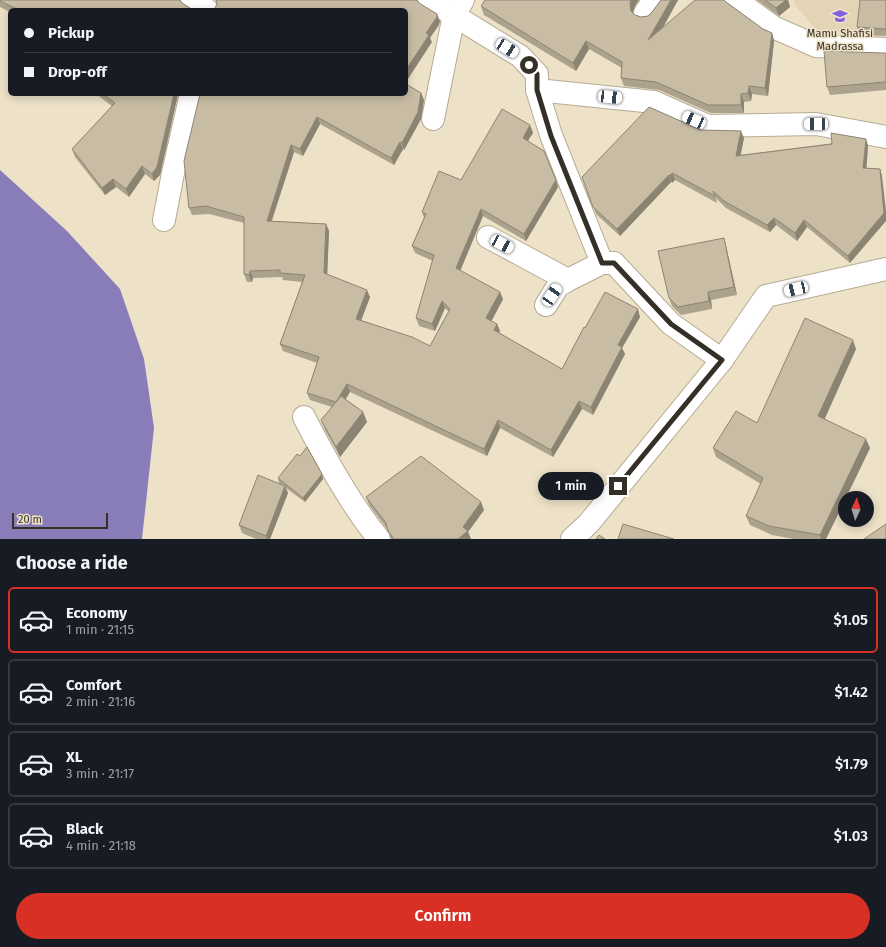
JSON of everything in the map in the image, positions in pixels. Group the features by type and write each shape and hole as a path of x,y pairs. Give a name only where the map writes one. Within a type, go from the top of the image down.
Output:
{"street":[{"path":"192,0 204,8"},
{"path":"429,0 458,8 520,56 537,74 537,90 551,136 602,263"},
{"path":"736,0 773,27 816,46 886,49"},
{"path":"433,119 458,8"},
{"path":"537,90 654,102 708,126 816,124 886,137"},
{"path":"164,220 191,96"},
{"path":"488,237 568,280"},
{"path":"546,305 558,286 602,263 614,263 671,324 722,360"},
{"path":"572,539 589,522 722,360 766,296 886,269"},
{"path":"304,417 363,531 379,539"}],"shaded area":[{"name":"Mamu Shafisi Madrassa","path":"794,0 877,0 873,28 820,34 794,4"},
{"path":"0,170 67,231 120,289 144,359 154,428 142,539 0,539"}],"building":[{"path":"180,0 190,8 15,8 0,1"},
{"path":"216,0 417,0 419,3 437,14 437,17 426,33 429,35 408,67 408,8 215,8 217,4"},
{"path":"485,0 631,0 631,11 635,15 641,17 648,16 661,0 671,0 648,40 695,0 724,0 763,29 772,33 765,88 749,86 748,93 741,94 741,105 708,105 656,82 621,78 622,62 586,41 573,63 481,6"},
{"path":"765,0 786,0 776,8"},
{"path":"860,0 886,0 886,29 857,27"},
{"path":"824,51 886,53 886,82 827,87"},
{"path":"408,85 421,93 418,112 402,143 400,142 391,158 317,117 300,149 291,145 267,221 326,224 324,273 367,290 356,319 412,337 430,346 450,309 442,301 432,324 416,318 434,255 412,246 426,214 422,212 439,171 461,180 502,109 530,125 523,138 544,151 556,180 524,234 481,209 456,268 500,292 486,318 497,324 494,330 562,369 584,327 585,328 605,292 638,309 618,345 622,347 591,407 579,401 551,450 498,420 484,449 347,384 336,402 307,393 319,357 280,344 305,275 280,273 280,270 250,271 249,275 244,274 244,217 206,206 189,208 184,161 200,96 408,96"},
{"path":"106,96 174,96 157,167 152,174 142,166 126,189 113,179 102,188 72,149 115,103"},
{"path":"649,107 701,130 741,131 736,156 832,144 831,133 866,139 863,168 880,169 884,213 848,256 804,220 795,233 774,218 767,225 724,201 713,191 715,196 672,173 617,229 593,207 582,177"},
{"path":"724,238 734,287 708,292 709,301 678,307 669,298 658,251"},
{"path":"805,318 853,340 818,416 866,439 841,491 838,491 838,497 820,535 769,526 746,516 763,478 713,448 736,411 757,423"},
{"path":"341,396 363,412 336,447 321,420"},
{"path":"307,447 322,474 303,498 278,478 297,454 300,456"},
{"path":"421,456 481,502 463,527 468,531 458,539 394,539 388,531 386,523 366,497"},
{"path":"258,475 285,486 266,536 239,525"},
{"path":"623,524 674,539 618,539"},
{"path":"886,524 886,539 864,539"},
{"path":"599,535 605,539 596,539"}],"place":[{"name":"Mamu Shafisi Madrassa","path":"840,16"}],"route":[{"path":"529,65 537,74 537,90 551,136 602,263 614,263 671,324 722,360 618,486"}]}
